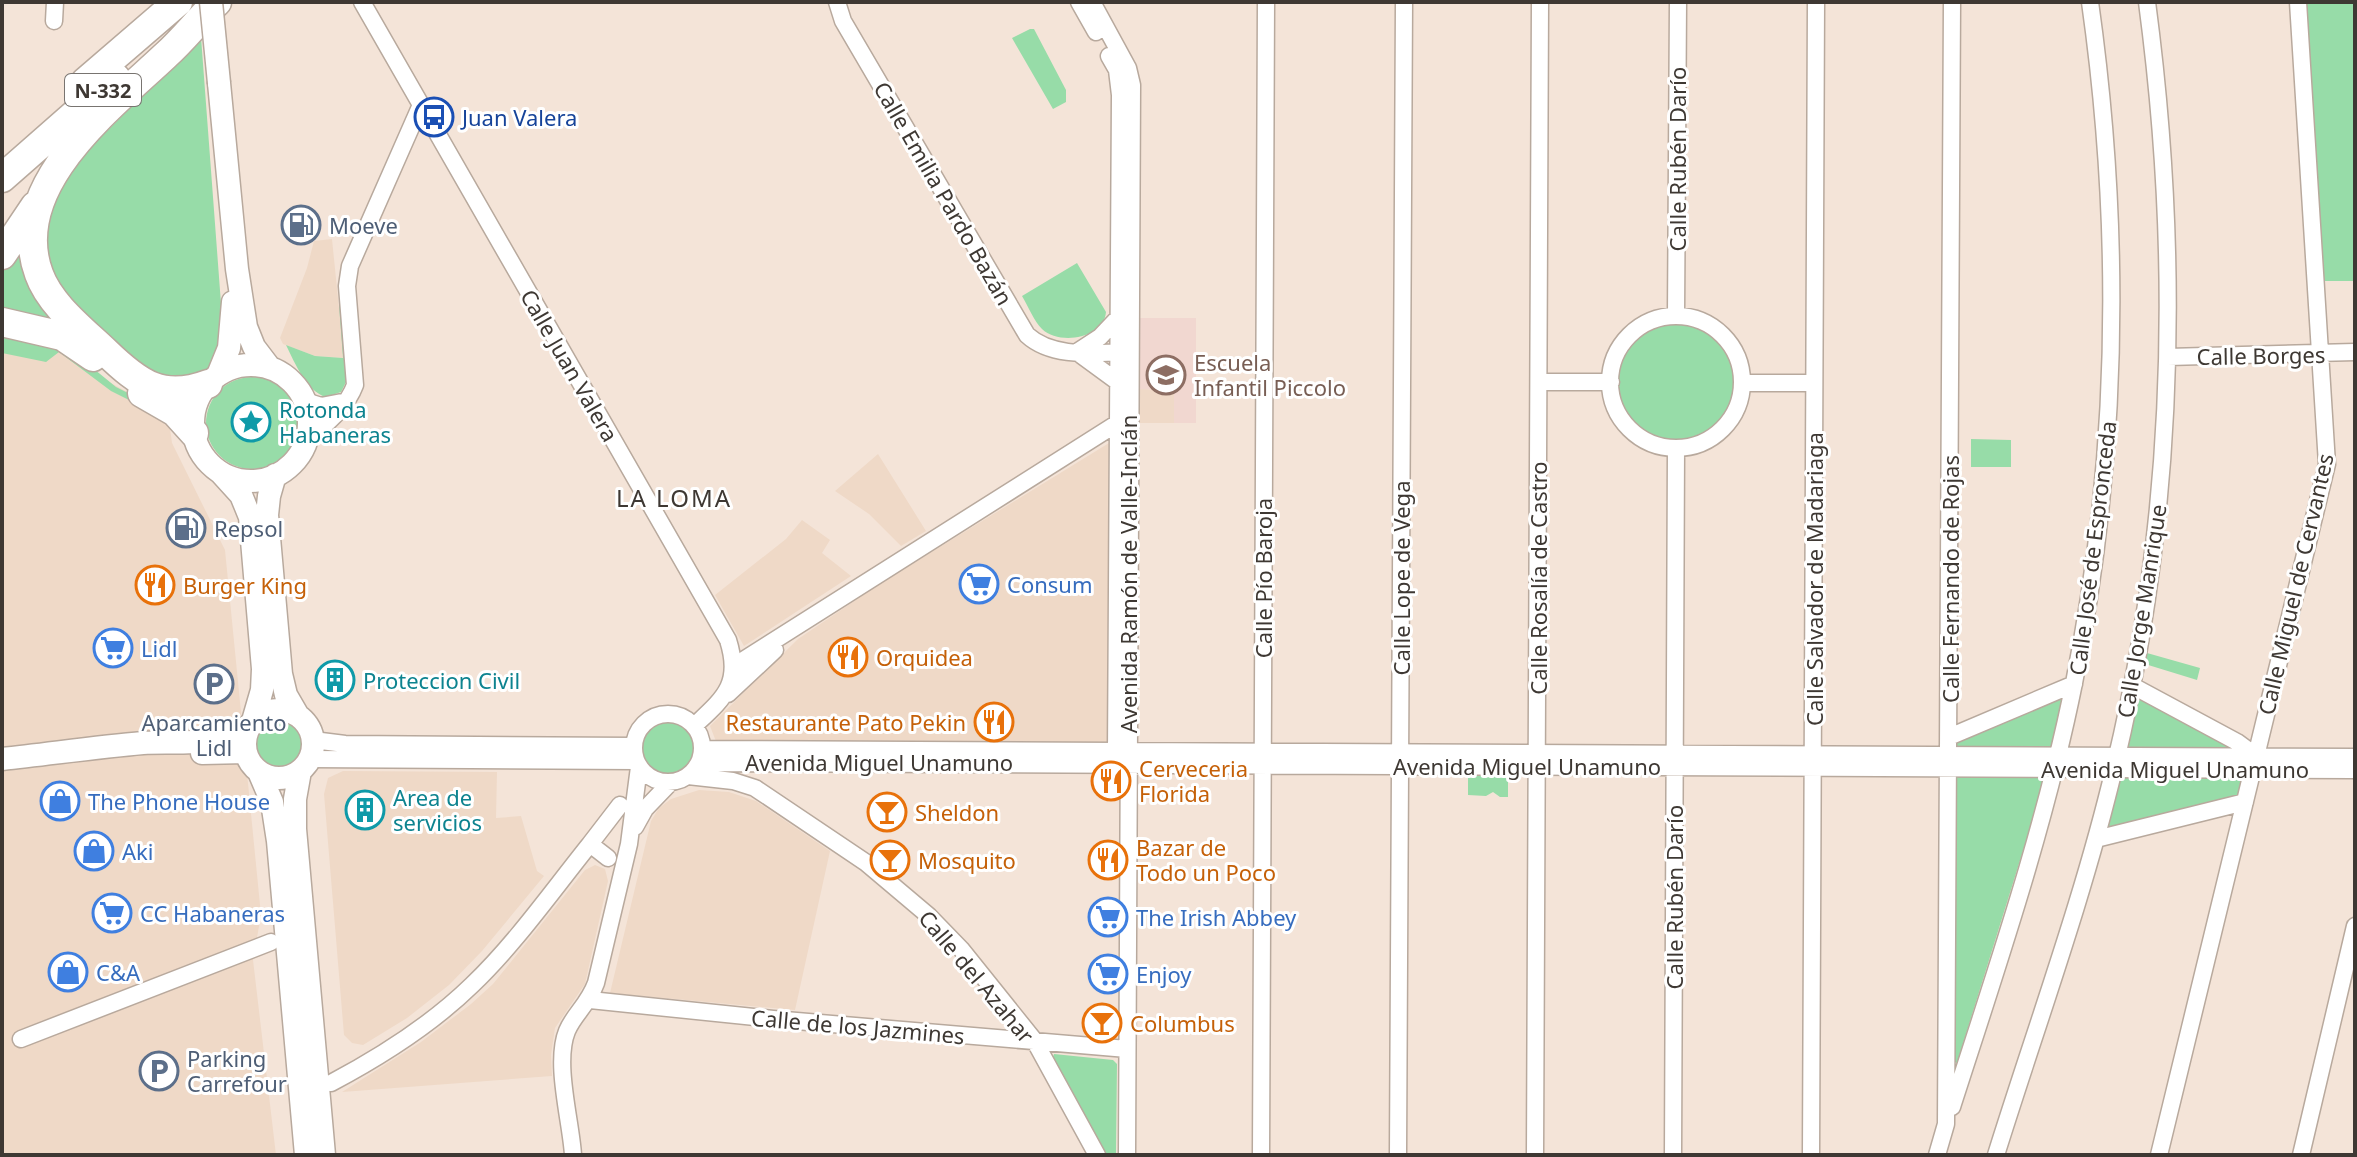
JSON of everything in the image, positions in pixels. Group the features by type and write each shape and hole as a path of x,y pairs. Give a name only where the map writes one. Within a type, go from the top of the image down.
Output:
{"highway":[{"name":"N-332","path":"2,154 178,2"},
{"name":"N-332","path":"2,178 203,2"},
{"path":"2,255 64,159 89,129 175,47 214,2"},
{"path":"42,197 35,228 35,259 39,274 56,302 112,358 149,385 175,393 213,380"},
{"path":"2,322 46,330 73,342 122,381 175,412 194,433"}],"main road":[{"path":"214,2 237,269 249,337 270,368 292,382 305,401 309,417 306,442 292,463 275,475 264,479 240,479 218,470"},
{"path":"237,269 229,348 196,407 194,433 203,455 241,495 250,517 263,669 262,690 245,738 246,752 263,780 275,816 306,1155"},
{"path":"213,380 243,365 270,368"},
{"path":"275,475 267,515 281,674 286,695 308,725 308,757 295,799 295,829 324,1155"},
{"path":"2,759 145,743 177,744 222,739 269,711 279,709 297,714"},
{"path":"2,774 204,752 246,752"},
{"path":"204,752 243,767 263,780 280,778 308,757"}],"street":[{"path":"54,21 55,2"},
{"name":"Calle Juan Valera","path":"362,2 728,640 734,666"},
{"name":"Calle Emilia Pardo Bazán","path":"837,2 843,21 1027,335 1048,349 1123,352"},
{"name":"Avenida Ramón de Valle-Inclán","path":"1079,2 1117,70 1120,95 1117,319 1123,352 1118,382 1123,420"},
{"name":"Avenida Ramón de Valle-Inclán","path":"1092,2 1128,68 1132,85 1123,352 1127,1155"},
{"name":"Calle Pío Baroja","path":"1261,1155 1266,2"},
{"name":"Calle Lope de Vega","path":"1398,1155 1404,2"},
{"name":"Calle Rosalía de Castro","path":"1535,1155 1540,2"},
{"name":"Calle Rubén Darío","path":"1676,316 1678,2"},
{"name":"Calle Salvador de Madariaga","path":"1811,1155 1816,2"},
{"name":"Calle Fernando de Rojas","path":"1937,1155 1946,1124 1952,2"},
{"name":"Calle José de Espronceda","path":"1946,1124 2031,856 2056,762 2074,684 2094,563 2110,407 2113,323 2107,153 2090,2"},
{"name":"Calle Jorge Manrique","path":"1996,1155 2096,839 2116,762 2156,534 2168,357 2169,279 2157,80 2147,2"},
{"name":"Calle Miguel de Cervantes","path":"2159,1155 2327,464 2298,2"},
{"path":"306,442 347,401 355,385 347,286 350,266 420,107"},
{"path":"1676,316 1705,323 1728,341 1741,368 1742,383 1741,397 1728,423 1705,441 1676,448 1648,441 1625,423 1612,397 1611,382 1615,357 1630,336 1651,321 1676,316"},
{"path":"1117,319 1100,337 1077,352 1118,382"},
{"name":"Calle Borges","path":"2168,357 2355,352"},
{"path":"1539,382 1611,382"},
{"path":"1742,383 1814,383"},
{"path":"305,401 321,406 347,401"},
{"path":"725,696 734,666 1123,420"},
{"name":"Calle Rubén Darío","path":"1673,1155 1676,448"},
{"path":"694,726 784,641 820,613"},
{"path":"1949,737 2074,684"},
{"name":"Avenida Miguel Unamuno","path":"2131,685 2237,742 2254,763"},
{"path":"629,844 638,732 659,715 678,716 694,726 701,756 688,776 671,782 659,781 648,776 637,758"},
{"name":"Avenida Miguel Unamuno","path":"701,756 1124,755 2254,763 2355,770"},
{"path":"308,757 637,758"},
{"name":"Avenida Miguel Unamuno","path":"2254,763 2355,757"},
{"name":"Calle del Azahar","path":"688,776 733,781 755,788 865,862 910,899 946,933 1034,1040 1097,1155"},
{"path":"581,1155 574,1155 565,1094 564,1052 568,1029 590,1000 629,844 641,815 671,782"},
{"name":"Avenida Miguel Unamuno","path":"2096,839 2245,802"},
{"path":"331,1083 397,1045 472,986 620,805"},
{"path":"590,844 608,858"},
{"path":"2301,1155 2355,926"},
{"path":"21,1039 271,942"},
{"name":"Calle de los Jazmines","path":"590,1000 802,1022 1127,1049"}],"shaded area":[{"path":"332,239 344,358 315,356 283,344 280,338 314,241"},
{"name":"Escuela Infantil Piccolo","path":"1137,318 1196,318 1196,423 1174,423 1174,390 1137,389"},
{"path":"2,331 78,356 107,381 148,403 169,421 172,443 225,550 261,915 253,960 276,1155 2,1155"},
{"path":"1137,389 1174,390 1174,423 1137,423"},
{"path":"1109,443 1107,743 717,744 710,726 798,639 878,585"},
{"path":"878,454 926,531 901,546 869,514 835,491"},
{"path":"802,520 830,540 822,553 851,576 744,646 715,595 786,539"},
{"path":"343,771 497,772 496,818 521,816 537,871 544,876 482,951 449,985 407,1018 363,1045 352,1043 344,1035 324,794 328,778"},
{"path":"699,790 729,792 756,801 830,851 795,1010 610,993 651,821 659,808 671,799"},
{"path":"595,865 605,869 608,881 585,984 555,1028 552,1076 342,1092 421,1042 471,1004 493,984 585,870"}],"green space":[{"path":"2305,2 2355,2 2355,281 2323,281"},
{"path":"1034,29 1066,90 1066,102 1053,109 1012,38"},
{"path":"201,37 222,317 220,344 213,363 200,377 154,380 86,315 56,280 44,245 49,206 79,159"},
{"path":"22,239 63,322 2,315 2,266"},
{"path":"1077,263 1106,312 1098,328 1090,333 1080,337 1059,337 1042,329 1022,296"},
{"path":"339,305 346,382 341,392 326,397 307,383 286,345 315,356 343,358"},
{"path":"1676,324 1698,329 1717,341 1729,360 1734,382 1729,404 1717,423 1698,435 1676,440 1654,435 1635,423 1623,404 1618,382 1623,360 1635,341 1654,329"},
{"path":"2,331 78,356 116,387 148,403 155,413 111,391 59,352 46,362 2,353"},
{"path":"252,377 269,381 284,391 294,406 298,423 294,440 284,455 269,465 252,469 235,465 220,455 210,440 206,423 210,406 220,391 235,381"},
{"path":"1971,439 2011,440 2011,467 1971,467"},
{"path":"2147,653 2200,668 2197,680 2145,664"},
{"path":"2138,697 2234,749 2128,750 2125,746"},
{"path":"2060,698 2063,700 2053,748 1956,748 1958,739"},
{"path":"278,718 296,726 304,744 296,762 278,770 260,762 252,744 260,726"},
{"path":"668,722 686,730 694,748 686,766 668,774 650,766 642,748 650,730"},
{"path":"1468,774 1508,775 1508,797 1500,797 1493,792 1486,796 1468,795"},
{"path":"2044,774 2046,777 1957,1063 1956,775"},
{"path":"2118,775 2244,776 2239,796 2106,830"},
{"path":"1054,1054 1113,1060 1117,1064 1116,1155 1107,1155"}],"place":[{"name":"Juan Valera","path":"434,117"},
{"name":"Moeve","path":"301,225"},
{"name":"Escuela Infantil Piccolo","path":"1166,375"},
{"name":"Rotonda Habaneras","path":"251,422"},
{"name":"Repsol","path":"186,528"},
{"name":"Consum","path":"979,584"},
{"name":"Burger King","path":"155,585"},
{"name":"Lidl","path":"113,648"},
{"name":"Orquidea","path":"848,657"},
{"name":"Proteccion Civil","path":"335,680"},
{"name":"Aparcamiento Lidl","path":"214,684"},
{"name":"Restaurante Pato Pekin","path":"994,722"},
{"name":"Cerveceria Florida","path":"1111,781"},
{"name":"The Phone House","path":"60,801"},
{"name":"Area de servicios","path":"365,810"},
{"name":"Sheldon","path":"887,812"},
{"name":"Aki","path":"94,851"},
{"name":"Mosquito","path":"890,860"},
{"name":"Bazar de Todo un Poco","path":"1108,860"},
{"name":"CC Habaneras","path":"112,913"},
{"name":"The Irish Abbey","path":"1108,917"},
{"name":"C&A","path":"68,972"},
{"name":"Enjoy","path":"1108,974"},
{"name":"Columbus","path":"1102,1023"},
{"name":"Parking Carrefour","path":"159,1071"}],"district":[{"name":"LA LOMA","path":"674,497"}]}
